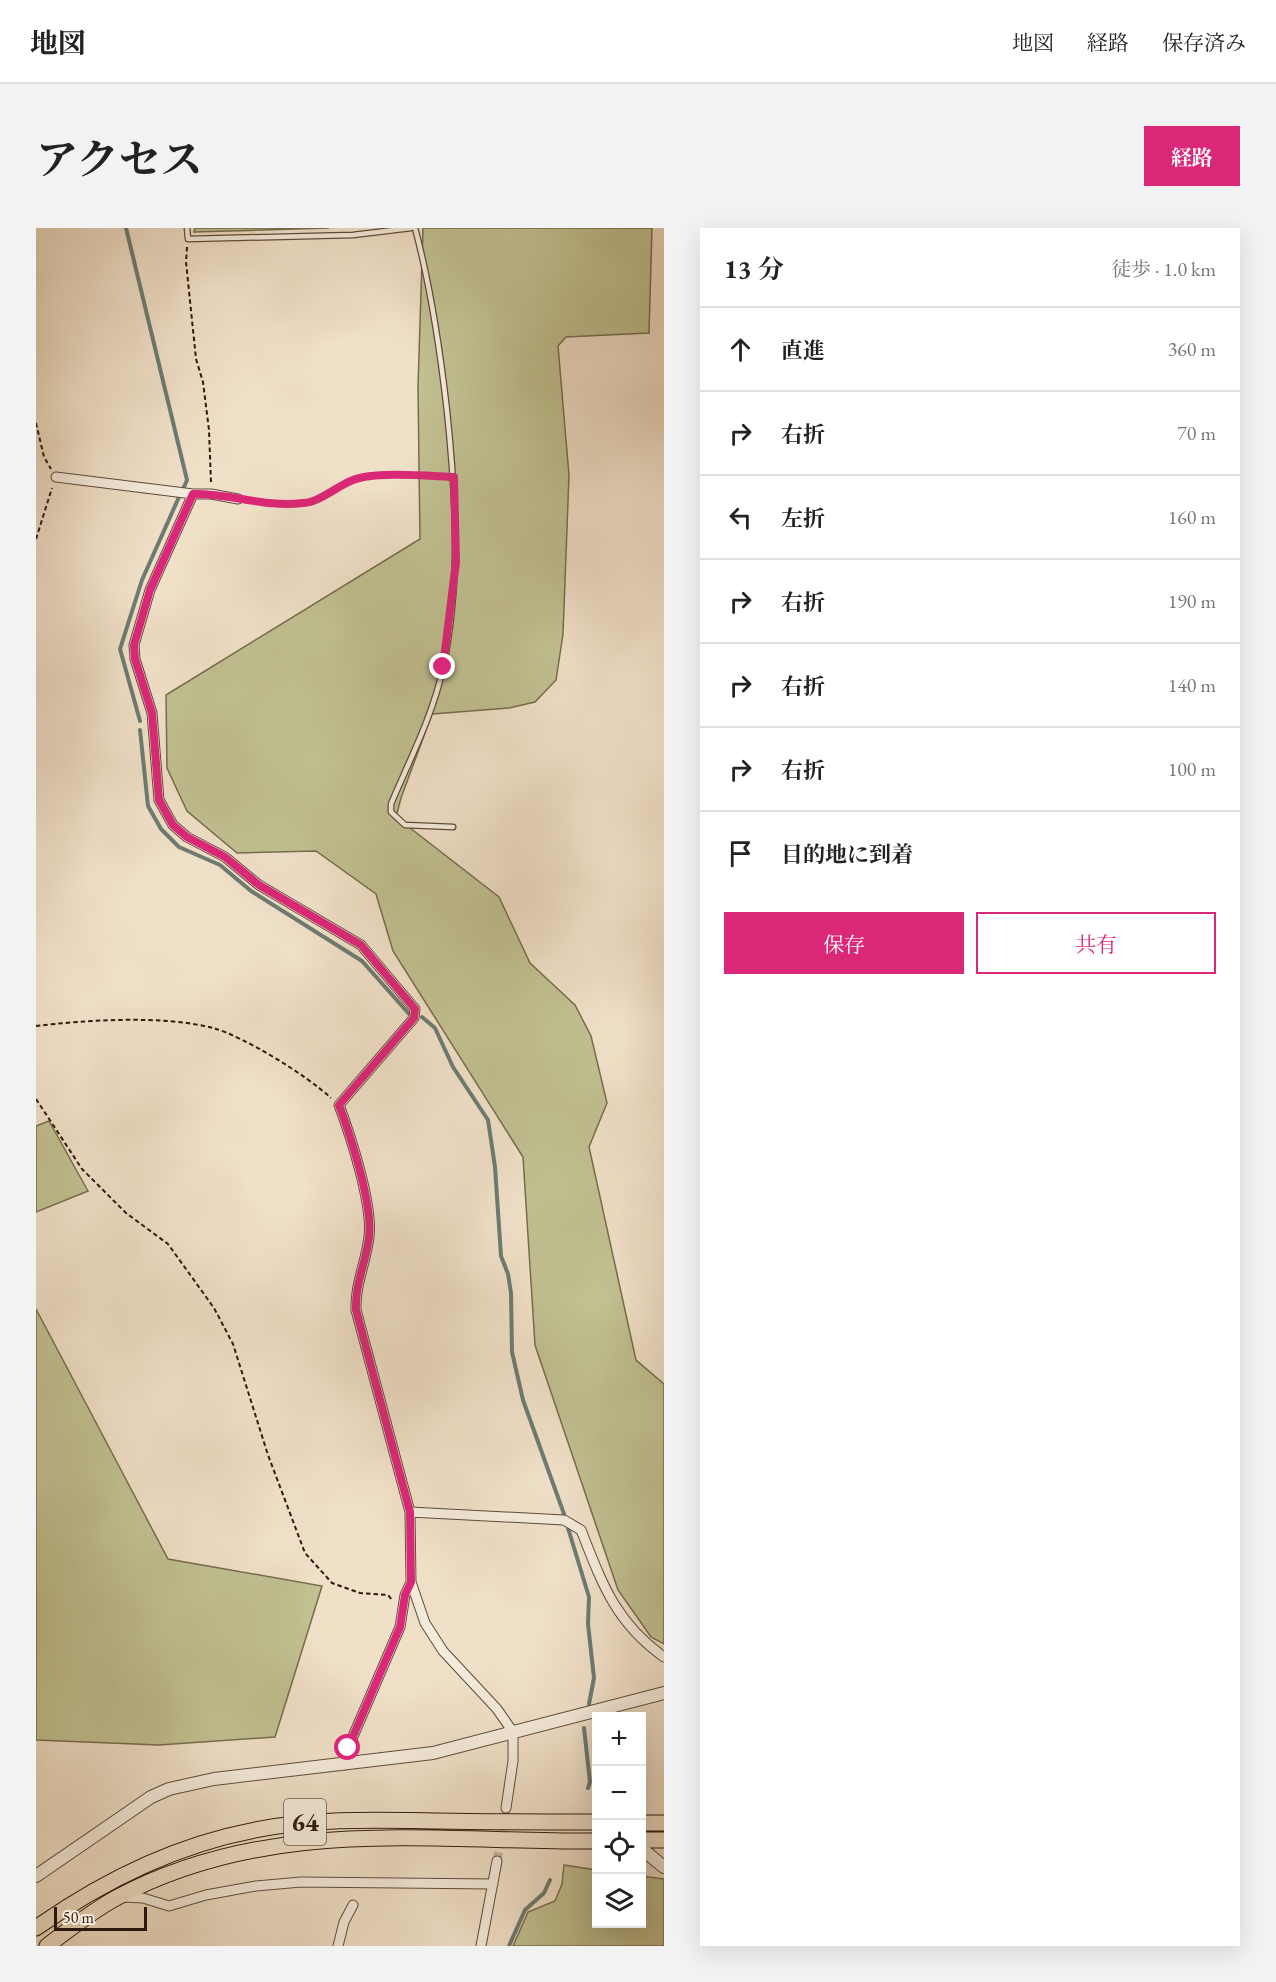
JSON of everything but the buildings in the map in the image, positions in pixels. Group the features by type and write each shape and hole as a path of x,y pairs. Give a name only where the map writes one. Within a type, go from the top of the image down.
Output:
{"main road":[{"name":"64","path":"36,1928 72,1903 133,1870 215,1839 254,1830 312,1821 592,1822"},
{"path":"646,1823 664,1823"},
{"name":"64","path":"47,1946 117,1897 171,1873 217,1858 274,1845 365,1838 592,1841"},
{"path":"646,1840 664,1840"}],"street":[{"path":"56,477 238,499"},
{"path":"193,494 150,590 134,645 135,659 152,713 159,800 173,825 187,837 225,857 259,885 361,945 415,1009 414,1018 339,1105 367,1203 370,1235 355,1289 356,1310 410,1512 411,1582 425,1623 443,1651 497,1709 513,1732 513,1761 507,1808"},
{"path":"410,1512 564,1520 574,1524 581,1530 606,1593 618,1614 645,1644 664,1657"},
{"path":"345,1765 348,1748 400,1627 405,1595 411,1582"},
{"path":"36,1876 151,1797 169,1789 214,1779 433,1753 664,1693"},
{"path":"646,1852 664,1867"},
{"path":"481,1946 497,1861"},
{"path":"117,1897 143,1898 169,1906 256,1886 301,1882 492,1884"},
{"path":"338,1946 344,1922 353,1905"}],"lane":[{"path":"188,228 188,239 353,236 413,228 438,334 454,477 456,562 443,667 435,700 392,804 391,812 395,819 405,825 453,827"}],"path":[{"path":"188,239 187,270 196,360 203,382 209,430 211,494"},
{"path":"36,423 44,457 56,477 36,539"},
{"path":"238,499 262,504 305,503 354,479 402,476 454,477"},
{"path":"36,1026 85,1020 174,1023 214,1028 293,1070 339,1105"},
{"path":"36,1099 82,1169 126,1213 168,1244 214,1308 233,1344 268,1455 305,1553 332,1583 360,1593 388,1595 402,1612"}],"shaded area":[{"path":"195,228 329,228 194,232"},
{"path":"423,228 652,228 649,333 566,337 558,346 569,475 563,634 556,680 535,702 509,708 432,714 396,817 499,897 530,963 575,1005 591,1036 607,1103 589,1147 636,1360 664,1384 664,1644 651,1637 618,1590 535,1345 523,1157 393,951 376,894 316,851 237,853 187,811 167,768 166,695 420,539 418,387"},
{"path":"49,1121 88,1191 36,1212 36,1126"},
{"path":"36,1309 168,1559 322,1586 275,1737 159,1745 36,1740"},
{"path":"564,1865 592,1869 592,1928 646,1928 646,1877 664,1879 664,1946 513,1946 528,1912 555,1901 562,1884"}],"waterway":[{"path":"126,228 187,480 184,487"},
{"path":"140,721 120,649 142,580 179,497"},
{"path":"140,730 148,806 161,829 179,847 220,865 251,891 362,961 410,1015"},
{"path":"422,1017 435,1028 453,1067 488,1120 495,1167 501,1256 508,1274 511,1293 512,1352 523,1400 564,1514"},
{"path":"568,1528 589,1597 588,1624 594,1678 589,1704"},
{"path":"584,1728 590,1782 588,1788"},
{"path":"509,1946 525,1910 544,1893 550,1880"}],"tunnel":[{"path":"497,1861 506,1808"}],"route":[{"path":"348,1748 382,1675 400,1627 405,1595 411,1582 412,1553 410,1512 359,1330 355,1289 370,1235 367,1203 339,1105 414,1018 415,1009 388,974 361,945 259,885 225,857 187,837 173,825 159,800 152,713 135,659 134,645 136,631 150,590 193,494 211,494 262,504 305,503 354,479 402,476 454,477 456,562 454,596 443,667"}]}
